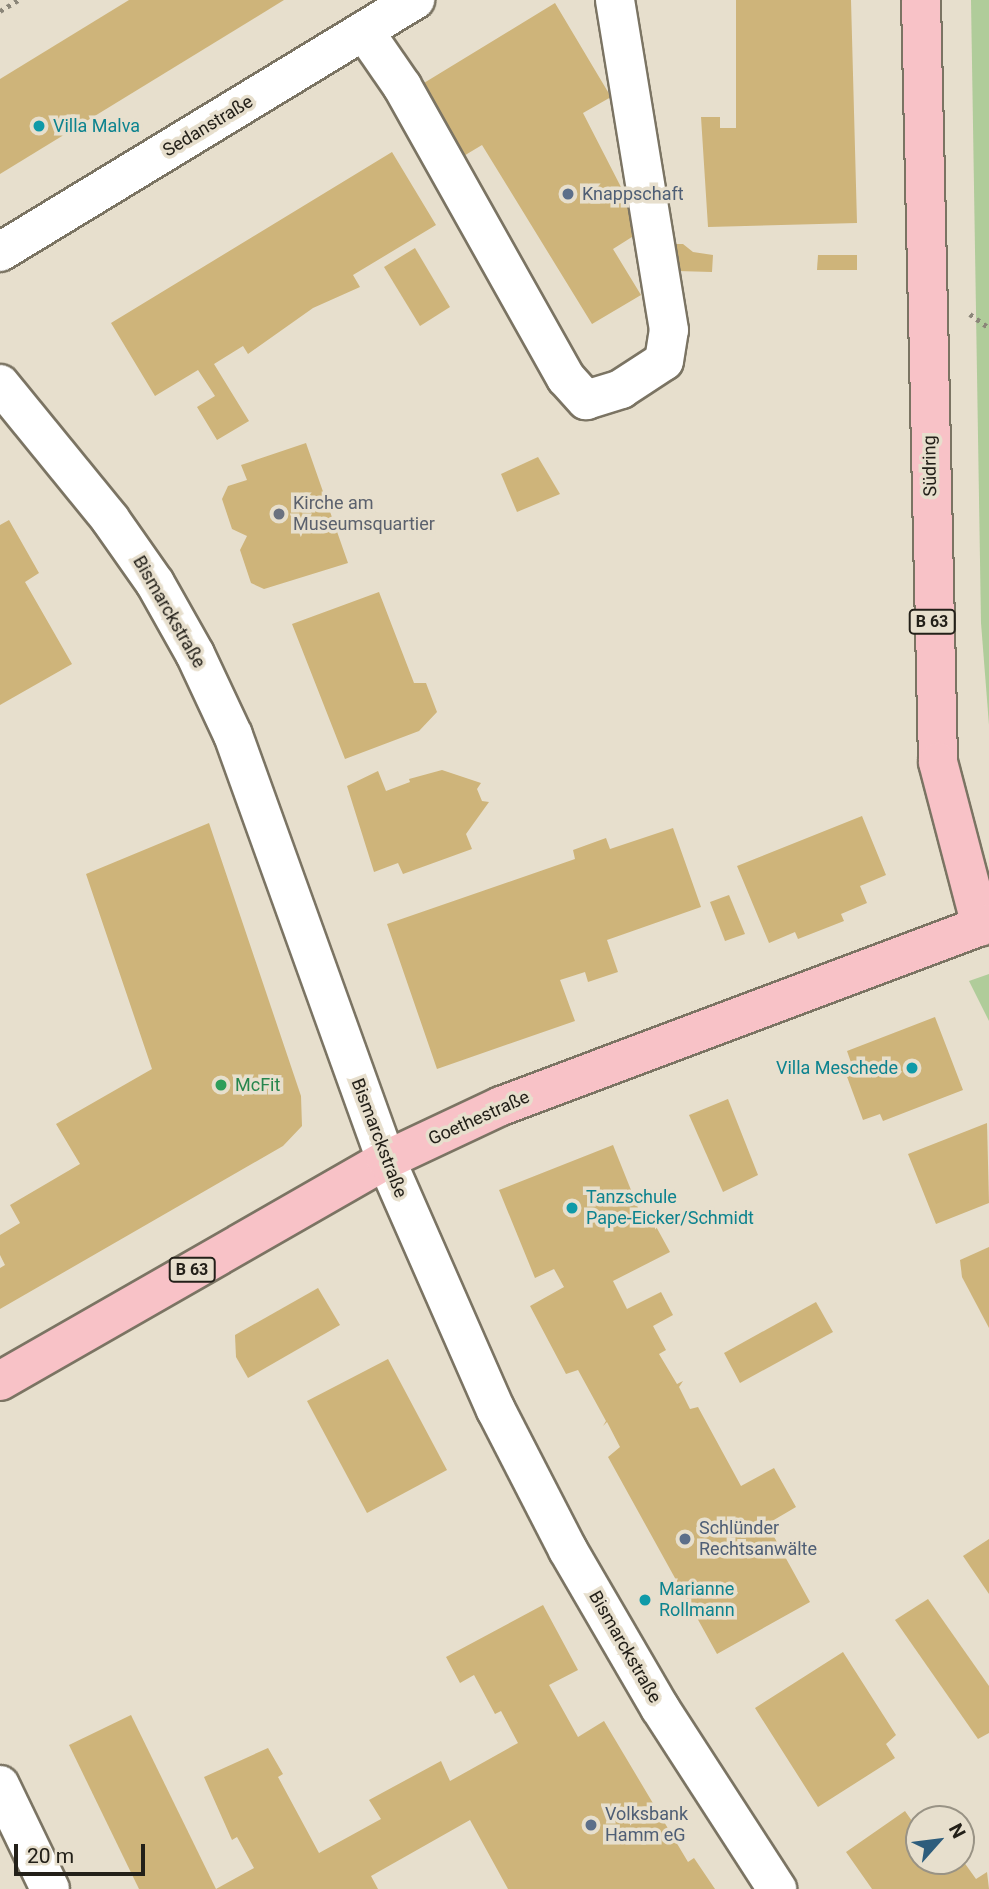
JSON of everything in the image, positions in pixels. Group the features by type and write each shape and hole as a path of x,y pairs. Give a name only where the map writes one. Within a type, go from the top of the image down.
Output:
{"main road":[{"name":"Südring","path":"920,0 938,762 985,925"},
{"name":"Goethestraße","path":"0,1381 386,1160 513,1101 985,925"}],"street":[{"name":"Sedanstraße","path":"0,252 415,0"},
{"path":"364,31 402,86 566,378 586,400 621,389 664,360 669,330 615,0"},
{"name":"Bismarckstraße","path":"0,383 110,519 155,583 195,654 233,735 386,1160 496,1410 568,1550 660,1708 777,1889"},
{"path":"0,1785 50,1889"}],"path":[{"path":"0,11 18,0"},
{"path":"965,310 989,328"}],"green space":[{"path":"971,0 989,0 989,725 981,623"},
{"path":"989,974 989,1021 969,981"}],"building":[{"name":"Villa Malva","path":"129,0 284,0 0,174 0,79"},
{"path":"736,0 851,0 857,223 708,227 701,117 720,117 720,128 736,128"},
{"name":"Knappschaft","path":"555,3 611,97 583,113 643,230 613,249 641,295 592,324 482,145 462,157 419,86"},
{"path":"392,152 436,225 353,275 360,287 313,308 248,354 243,346 214,364 249,421 217,440 197,407 215,396 198,370 155,396 111,323"},
{"path":"673,244 683,244 693,252 713,255 712,272 677,271"},
{"path":"415,248 450,307 420,326 384,267"},
{"path":"818,255 857,255 857,270 817,270"},
{"name":"Kirche am Museumsquartier","path":"306,443 348,563 264,589 251,583 240,550 247,536 232,529 222,499 228,486 247,480 241,465"},
{"path":"538,457 560,494 517,512 501,474"},
{"path":"9,520 39,573 25,582 72,664 0,705 0,525"},
{"path":"379,592 414,683 426,683 437,712 419,731 345,759 292,624"},
{"path":"442,770 481,783 477,789 482,801 489,802 466,834 472,849 403,874 398,863 374,872 347,786 378,771 386,791 410,782 409,779"},
{"path":"862,816 886,875 860,886 867,903 841,914 844,921 798,939 795,932 769,943 737,866"},
{"path":"209,823 301,1096 302,1126 283,1146 0,1309 0,1268 5,1265 0,1255 0,1235 20,1223 10,1205 80,1164 56,1124 152,1069 86,874"},
{"path":"673,828 701,907 607,940 618,972 588,982 585,972 560,980 575,1021 437,1069 387,924 575,859 573,850 606,838 610,849"},
{"path":"729,895 745,934 725,941 710,902"},
{"name":"Villa Meschede","path":"935,1017 963,1090 883,1121 880,1114 863,1120 846,1074 854,1071 847,1051"},
{"path":"728,1099 758,1175 723,1192 689,1115"},
{"path":"987,1123 989,1203 936,1224 908,1154"},
{"path":"613,1145 645,1225 653,1221 670,1252 613,1281 627,1309 661,1292 673,1315 653,1326 666,1350 659,1354 677,1384 683,1381 679,1387 690,1409 698,1407 741,1486 774,1468 796,1507 767,1524 810,1602 717,1654 608,1457 620,1447 607,1422 603,1426 606,1421 578,1370 566,1374 530,1306 564,1287 554,1269 535,1278 499,1190"},
{"path":"989,1247 989,1328 962,1277 960,1260"},
{"path":"318,1288 340,1325 248,1378 236,1357 235,1335"},
{"path":"816,1302 833,1332 740,1383 724,1353"},
{"path":"388,1359 447,1470 367,1513 307,1401"},
{"path":"989,1539 989,1594 963,1556"},
{"path":"928,1599 989,1686 989,1733 978,1739 895,1620"},
{"path":"543,1605 578,1670 549,1685 578,1737 604,1721 688,1862 694,1858 715,1889 508,1889 470,1820 371,1876 378,1889 216,1889 254,1868 237,1837 232,1840 204,1777 268,1748 283,1774 278,1777 319,1853 381,1819 369,1800 441,1761 450,1781 518,1743 501,1711 495,1714 474,1675 460,1683 446,1657"},
{"path":"843,1652 896,1735 886,1744 895,1758 818,1807 755,1708"},
{"path":"131,1715 216,1889 139,1889 69,1745"},
{"path":"905,1811 905,1875 973,1875 976,1879 987,1872 989,1889 872,1889 846,1852"}],"place":[{"name":"Villa Malva","path":"39,126"},
{"name":"Knappschaft","path":"568,194"},
{"name":"Kirche am Museumsquartier","path":"279,514"},
{"name":"Villa Meschede","path":"912,1068"},
{"name":"McFit","path":"221,1085"},
{"name":"Tanzschule Pape-Eicker/Schmidt","path":"572,1208"},
{"name":"Schlünder Rechtsanwälte","path":"685,1539"},
{"name":"Marianne Rollmann","path":"645,1600"},
{"name":"Volksbank Hamm eG","path":"591,1825"}]}
